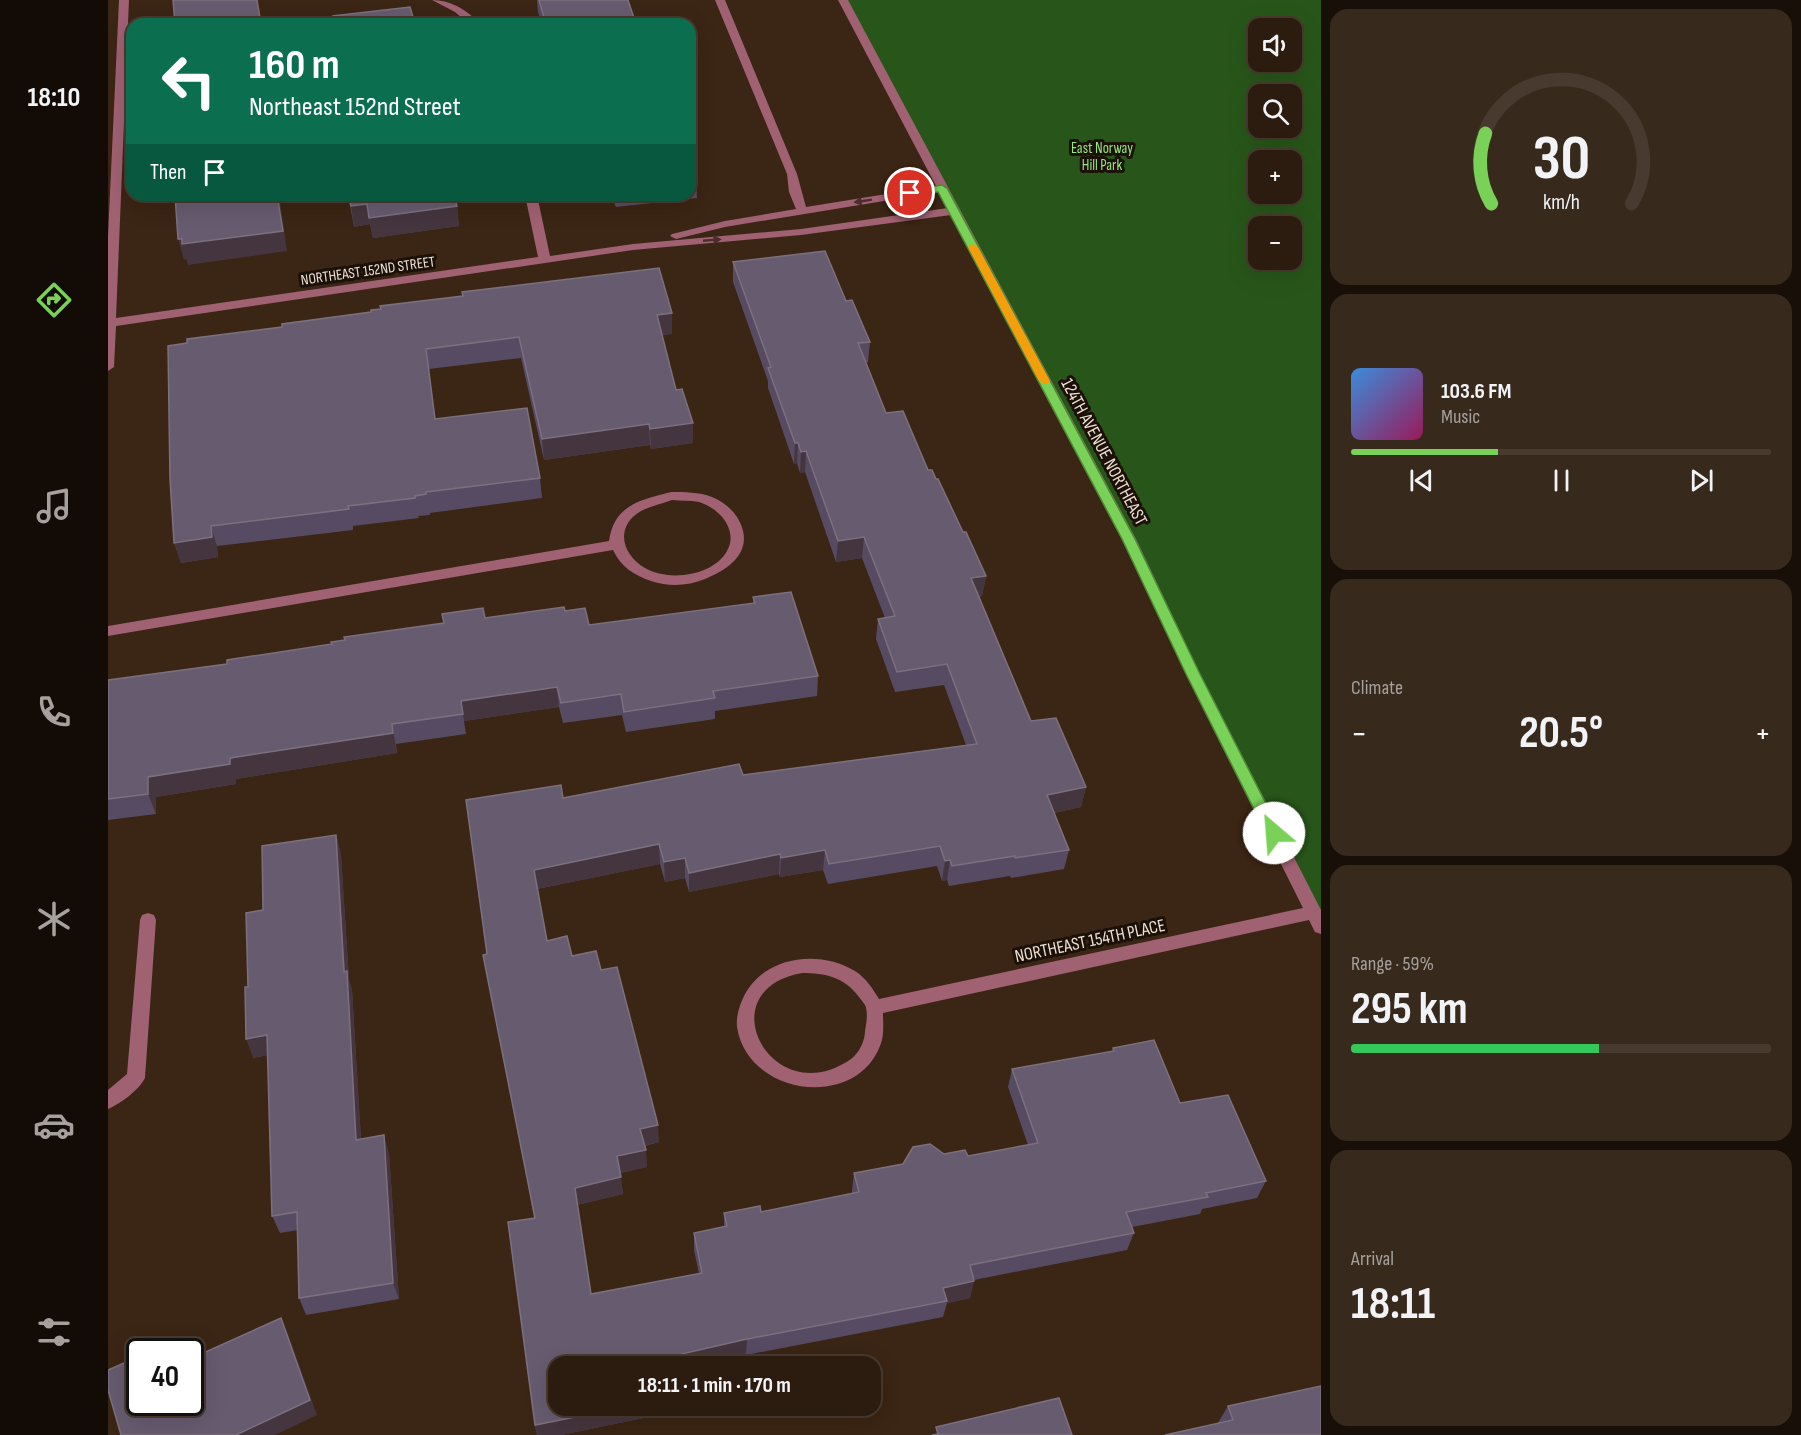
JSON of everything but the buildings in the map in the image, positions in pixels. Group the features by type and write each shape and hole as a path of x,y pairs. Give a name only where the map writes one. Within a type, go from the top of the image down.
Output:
{"street":[{"path":"108,367 124,0"},
{"path":"437,0 459,10 468,18"},
{"path":"720,0 792,174 795,192 802,210"},
{"name":"124TH AVENUE NORTHEAST","path":"843,0 1129,539 1193,674 1317,920"},
{"name":"NORTHEAST 152ND STREET","path":"633,247 725,224 942,188"},
{"path":"532,201 545,261"},
{"name":"NORTHEAST 152ND STREET","path":"109,323 633,247 801,232 954,211"},
{"path":"671,496 690,496 709,501 725,510 735,522 739,536 736,550 727,563 711,573 692,579 672,580 652,577 634,569 622,558 616,545 616,531 623,518 644,503 671,496"},
{"path":"108,631 616,545"},
{"path":"108,1101 136,1078 148,920"},
{"name":"NORTHEAST 154TH PLACE","path":"875,1007 1317,920"},
{"path":"804,965 827,967 848,976 864,990 875,1007 878,1028 873,1047 860,1064 842,1076 819,1081 795,1079 773,1070 757,1054 747,1036 745,1016 751,997 764,981 783,970 804,965"}],"green space":[{"name":"East Norway Hill Park","path":"844,0 1321,0 1321,927"}],"slow traffic":[{"path":"973,247 1044,381"}],"route":[{"path":"910,193 942,188 1129,539 1193,674 1274,833"}]}
